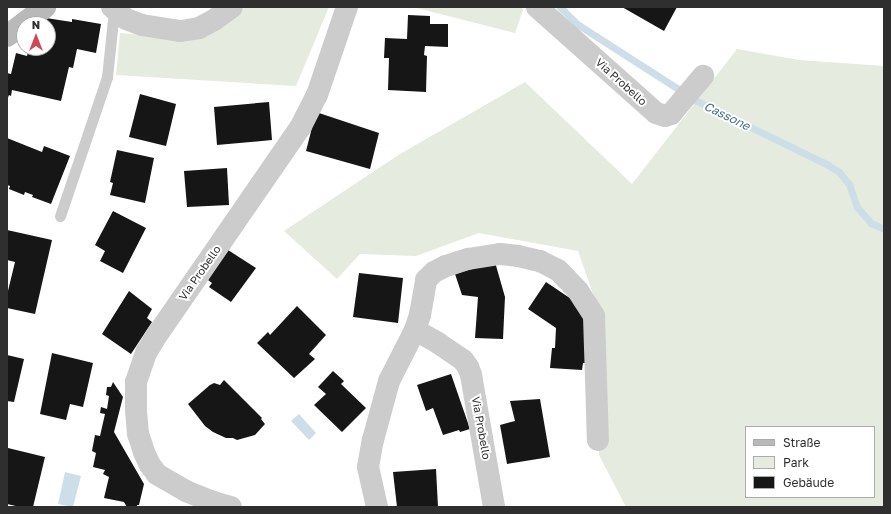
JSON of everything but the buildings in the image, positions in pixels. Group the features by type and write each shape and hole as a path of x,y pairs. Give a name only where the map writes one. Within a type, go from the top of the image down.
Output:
{"street":[{"path":"7,36 46,7"},
{"path":"113,8 126,19 142,25 181,31 199,28 214,20 232,7"},
{"name":"Via Probello","path":"231,507 213,502 186,491 157,474 150,465 138,434 136,382 146,353 300,128 317,95 347,7"},
{"name":"Via Probello","path":"537,7 656,113 665,116 671,114 703,76"},
{"path":"377,507 368,467 373,440 389,381 415,330 420,315 426,280 434,272 446,266 468,259 500,254 540,261 558,270 578,291 594,316 598,440"},
{"name":"Via Probello","path":"415,330 438,343 462,360 468,367 471,375 494,507"}],"lane":[{"path":"60,216 108,77 113,8"}],"green space":[{"path":"245,7 329,7 296,86 116,75 120,33 185,39 216,31"},
{"path":"413,7 521,7 523,10 515,33"},
{"path":"737,49 799,60 884,66 884,507 626,507 599,455 600,314 578,251 479,233 416,256 360,254 337,279 284,231 400,154 525,82 632,184"}],"shaded area":[{"path":"299,414 316,433 309,440 291,421"},
{"path":"65,472 81,476 73,507 58,504"}],"waterway":[{"name":"Cassone","path":"560,7 577,24 697,101 828,165 839,172 849,184 857,207 871,223 884,229"}]}
